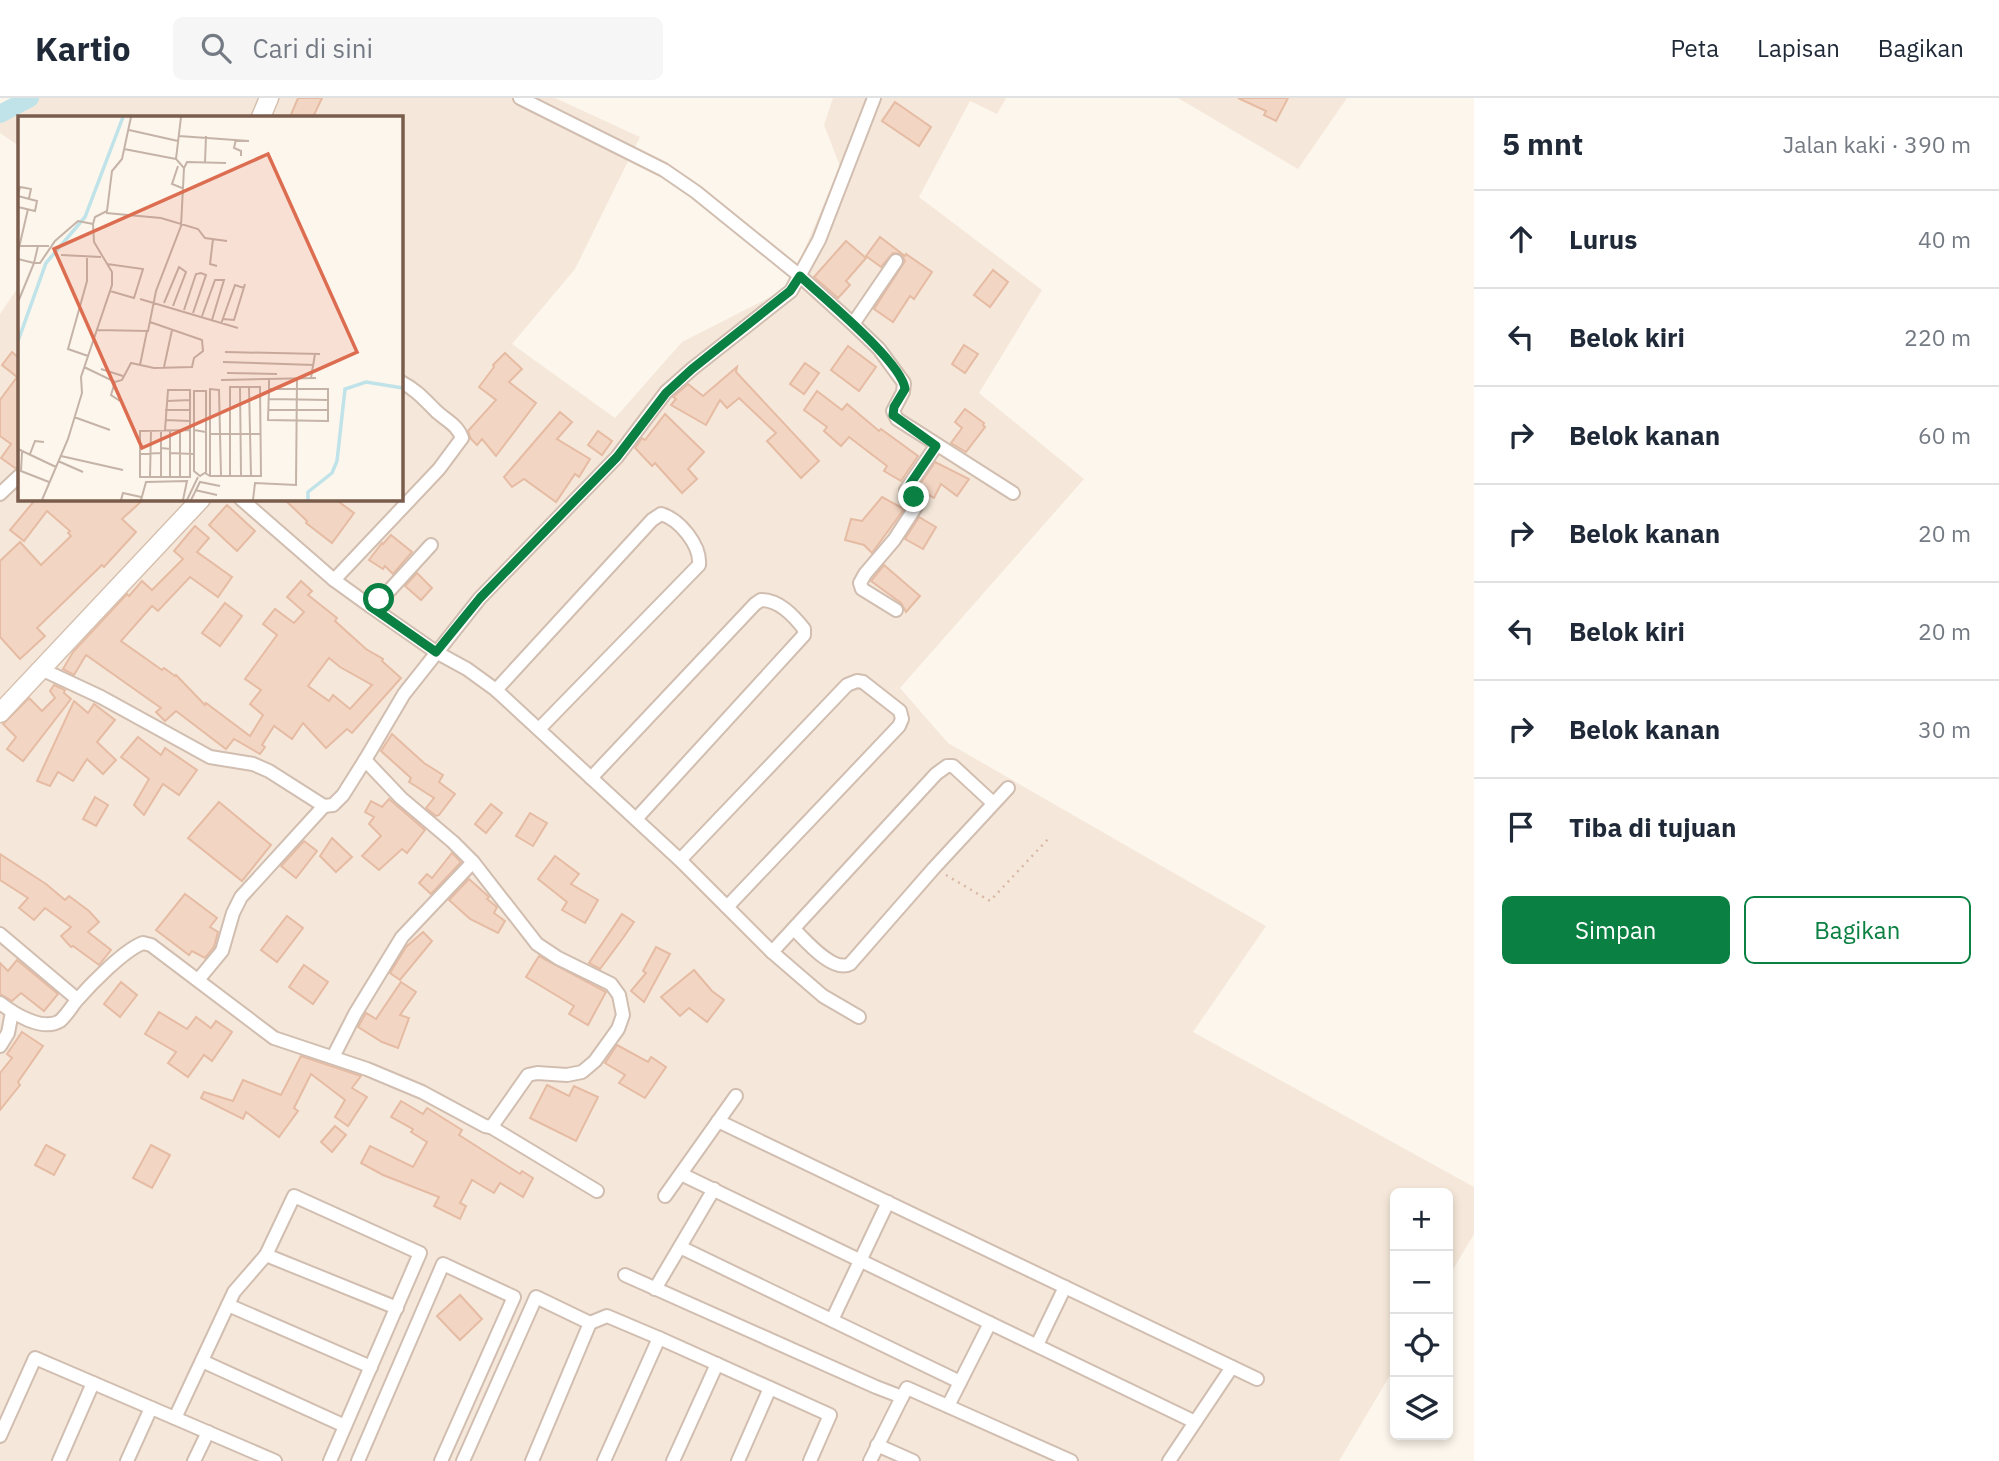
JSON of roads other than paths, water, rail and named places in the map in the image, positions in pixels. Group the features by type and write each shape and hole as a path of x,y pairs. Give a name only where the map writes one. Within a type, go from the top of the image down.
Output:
{"main road":[{"path":"261,116 269,98"},
{"path":"0,713 200,500"}],"street":[{"path":"520,98 664,170 696,192 800,276 879,349 898,371 904,383 905,389 894,407 893,415 936,446 1013,493"},
{"path":"41,669 101,697 210,757 253,764 270,771 324,806 333,805 343,795 404,695 480,598 617,457 666,393 790,291 819,240 874,98"},
{"path":"853,324 896,261"},
{"path":"334,580 420,490 462,438 460,431 423,396 402,383"},
{"path":"896,610 864,590 860,583 917,505 916,500 906,490 936,446"},
{"path":"0,495 18,477"},
{"path":"242,500 334,580 436,652 467,669 496,690 680,860 772,951 823,996 859,1017"},
{"path":"496,690 652,520 661,514 676,521 695,547 700,558 699,565 539,729"},
{"path":"370,606 388,592 431,545"},
{"path":"591,778 755,604 767,600 785,608 804,629 804,635 636,819"},
{"path":"680,860 847,685 863,682 900,711 902,719 899,726 727,907"},
{"path":"365,760 401,798 473,862 537,944 558,958 611,984 619,995 624,1015 618,1029 595,1061 582,1072 567,1075 537,1073 528,1076 491,1127"},
{"path":"772,951 936,774 947,766 953,766 993,803"},
{"path":"794,929 816,952 844,967 856,958 1008,788"},
{"path":"198,981 222,951 233,913 241,897 324,806"},
{"path":"333,1057 373,982 402,937 473,862"},
{"path":"0,934 77,999"},
{"path":"0,1003 12,1013 47,1024 59,1021 96,980 137,945 151,945 274,1038 333,1057 422,1092 491,1127 597,1191"},
{"path":"0,1046 8,1033 12,1013"},
{"path":"665,1196 736,1096"},
{"path":"718,1121 1257,1379"},
{"path":"681,1174 1195,1422"},
{"path":"655,1289 714,1189"},
{"path":"175,1418 234,1292 266,1255 294,1196 420,1254 330,1461"},
{"path":"832,1320 888,1202"},
{"path":"680,1247 960,1382"},
{"path":"266,1255 397,1308"},
{"path":"358,1461 443,1264 514,1297 441,1461"},
{"path":"625,1275 902,1397"},
{"path":"1037,1345 1065,1287"},
{"path":"463,1461 537,1297 590,1323"},
{"path":"228,1305 371,1367"},
{"path":"532,1461 590,1323 607,1316 830,1415 810,1461"},
{"path":"948,1406 990,1323"},
{"path":"604,1461 659,1338"},
{"path":"0,1436 35,1358 268,1460"},
{"path":"202,1361 345,1426"},
{"path":"673,1461 717,1364"},
{"path":"1169,1461 1232,1367"},
{"path":"59,1461 93,1383"},
{"path":"738,1461 770,1388"},
{"path":"870,1461 907,1388 1069,1460"},
{"path":"127,1461 151,1408"},
{"path":"194,1461 208,1432"},
{"path":"877,1445 913,1461"}],"waterway":[{"path":"0,114 30,98"}]}
